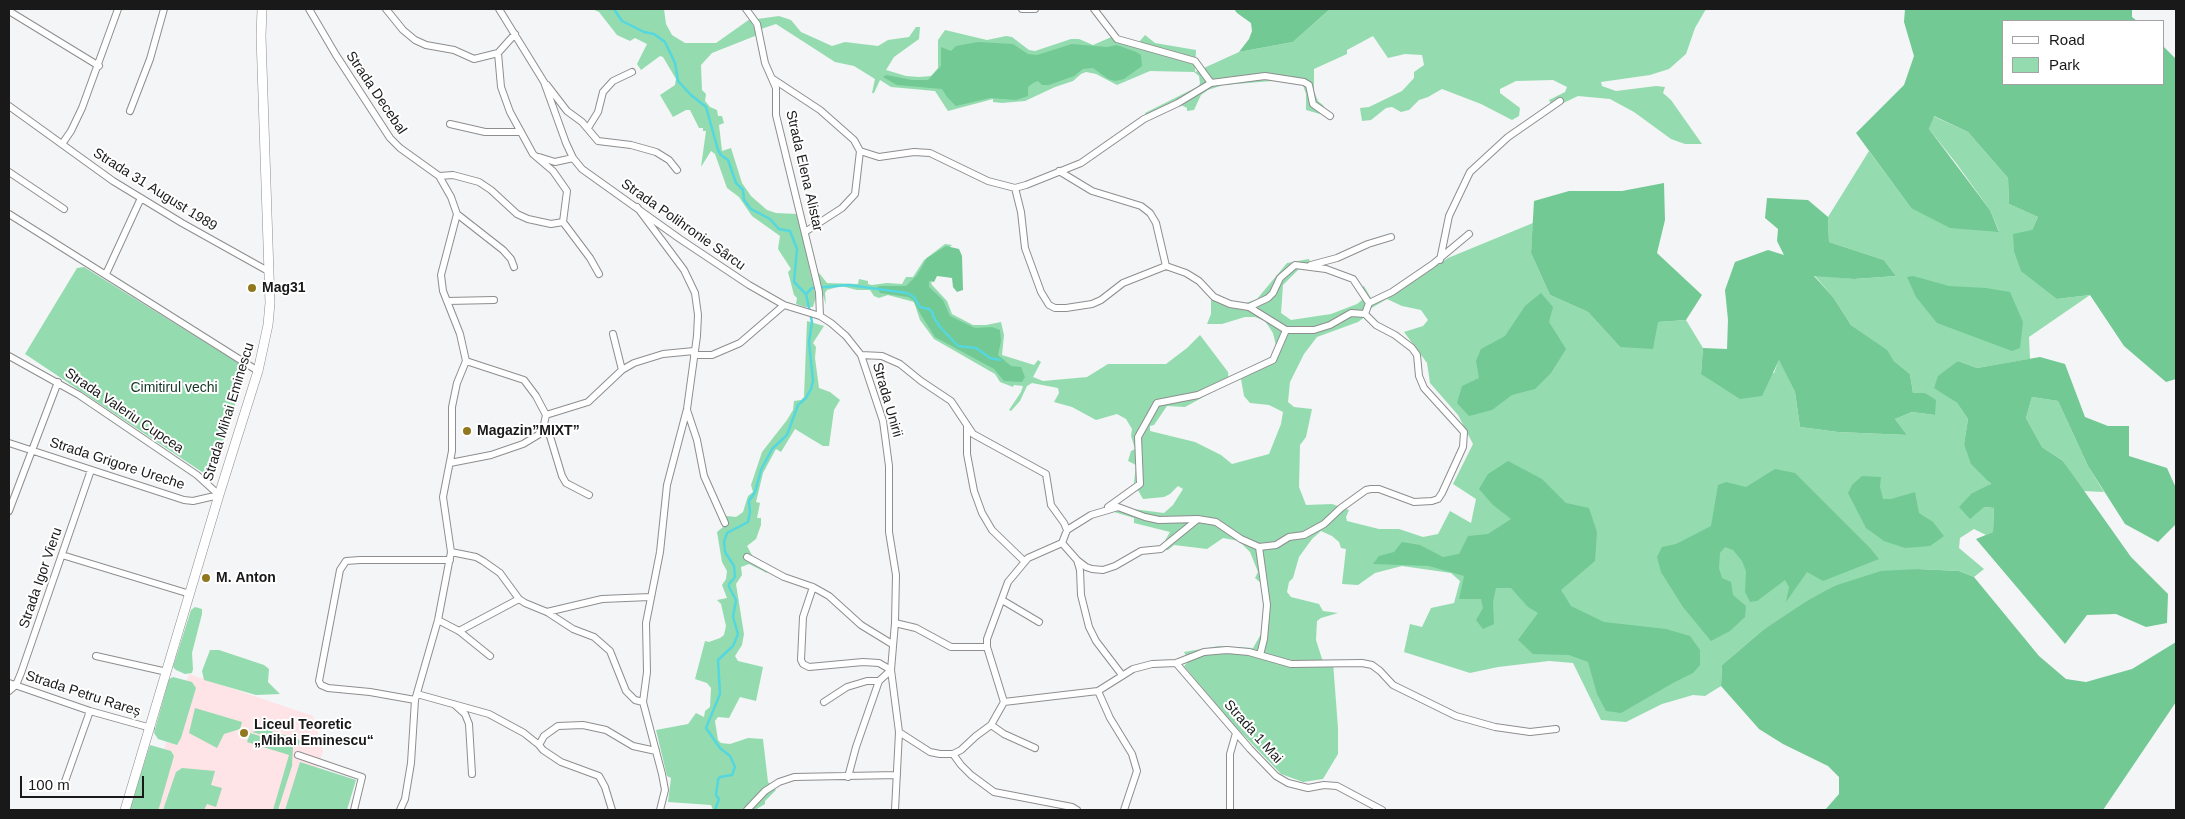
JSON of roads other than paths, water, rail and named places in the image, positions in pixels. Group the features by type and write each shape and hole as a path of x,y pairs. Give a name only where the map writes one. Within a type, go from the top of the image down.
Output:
{"main road":[{"name":"Strada Mihai Eminescu","path":"125,810 258,371 268,325 270,303 261,36 262,9"}],"street":[{"path":"62,144 78,119 118,9"},
{"path":"130,111 150,59 164,9"},
{"name":"Strada Decebal","path":"309,9 336,55 390,138 400,148 438,176 451,197 456,214"},
{"path":"386,9 403,30 415,40 426,45 454,50 474,59 498,53 515,34"},
{"name":"Strada Polihronie Sârcu","path":"499,9 544,82 567,111 588,128 598,141 602,143 631,144 656,152 669,160 677,170"},
{"name":"Strada Elena Alistar","path":"746,9 757,24 762,54 774,79 776,115 819,292 820,316"},
{"path":"1022,9 1035,9"},
{"path":"1094,9 1117,39 1195,61 1211,83"},
{"path":"9,11 98,66"},
{"path":"498,53 501,87 510,112 533,154 554,171 567,191 563,222 590,258 599,274"},
{"path":"588,128 598,112 603,92 613,81 632,72"},
{"path":"860,151 879,157 914,152 930,153 988,181 1015,188 1080,163 1144,119 1184,100 1211,83 1265,76 1304,82 1309,85 1313,104 1330,116"},
{"path":"774,79 820,110 854,140 860,151 855,194 842,208 805,232"},
{"name":"Strada Polihronie Sârcu","path":"544,82 574,158 588,173 672,234 749,285 784,305"},
{"path":"1440,260 1449,216 1470,172 1508,137 1560,101"},
{"name":"Strada 31 August 1989","path":"9,106 112,181 268,271"},
{"path":"450,124 485,132 521,132"},
{"path":"533,154 555,162 574,158"},
{"path":"1059,171 1092,191 1141,206 1150,213 1156,222 1166,266"},
{"path":"9,172 64,209"},
{"path":"438,176 453,176 479,182 518,214 528,219 551,224 563,222"},
{"path":"1015,188 1021,212 1025,248 1041,292 1049,305 1055,308 1066,308 1092,304 1101,300 1123,283 1166,266 1186,273 1199,281 1214,298 1230,304 1249,307 1286,330 1314,330 1330,325 1351,313 1363,313 1376,326 1395,335 1412,348 1417,355 1419,376 1424,388 1464,432 1463,447 1438,499 1426,503 1404,500 1379,489 1366,490 1341,508 1324,524 1304,535 1289,537 1276,544 1259,547 1241,539 1216,522 1198,519 1159,520 1118,507 1105,509"},
{"path":"106,274 141,198"},
{"path":"637,207 684,270 695,293 698,316 687,409 667,485 660,552 646,623 647,672 643,702 665,790 660,810"},
{"path":"9,214 258,371"},
{"path":"400,810 405,799 411,763 416,697 438,620 451,552 443,497 452,451 454,397 457,382 466,361 462,340 443,291 441,275 456,214 503,250 511,259 514,267"},
{"path":"1363,313 1369,303 1392,292 1440,260 1469,234"},
{"path":"1307,266 1338,258 1368,244 1391,237"},
{"path":"1249,307 1274,293 1280,278 1295,265 1326,269 1353,279 1369,303"},
{"path":"447,301 494,300"},
{"path":"546,415 588,402 622,370 634,363 663,354 694,353 712,355 740,343 784,305"},
{"name":"Strada Unirii","path":"784,305 820,316 846,336 861,355 886,436 889,466 889,532 896,575 895,623 891,670 899,732 895,810"},
{"path":"899,732 930,752 953,754 961,750 976,736 991,726 1004,702 987,647 987,639 1008,582 1024,561 1062,543 1067,530 1091,515 1105,509 1140,484 1138,437 1157,403 1198,395 1273,360 1286,330"},
{"path":"613,334 622,370"},
{"path":"861,355 882,356 900,364 951,401 967,427 980,439 1046,474 1051,505 1067,530"},
{"name":"Strada Valeriu Cupcea","path":"9,356 58,382 197,475 219,495"},
{"path":"450,463 491,455 523,444 538,435 543,429 546,415 536,396 524,380 466,361"},
{"path":"9,511 58,382"},
{"path":"687,409 697,440 704,476 725,523"},
{"path":"967,427 967,454 974,491 982,513 992,530 1024,561"},
{"path":"543,429 549,433 566,484 589,495"},
{"name":"Strada Grigore Ureche","path":"9,443 184,500 193,501 219,495"},
{"name":"Strada Igor Vieru","path":"9,691 62,555 91,470"},
{"path":"1062,543 1076,560 1086,567 1103,570 1116,566 1141,551 1161,549 1198,519"},
{"path":"1259,547 1267,605 1264,639 1260,656"},
{"path":"451,552 483,560 508,582 519,599 602,642 613,657 626,691 635,700 643,702"},
{"path":"62,555 190,594"},
{"path":"747,557 784,577 813,587 829,596 860,625 892,644"},
{"path":"450,560 346,561 340,570 319,681 321,685 328,688 416,697 454,704 504,721 561,762 599,776 605,787 612,810"},
{"path":"1076,560 1080,570 1081,595 1089,627 1096,641 1122,675"},
{"path":"813,587 803,617 801,660 804,664 809,667 863,662 878,663 891,670 879,681 856,747 848,777"},
{"path":"547,612 602,598 650,597"},
{"path":"459,631 519,599"},
{"path":"1002,600 1039,622"},
{"path":"438,620 459,631 490,656"},
{"path":"895,623 916,628 951,647 987,647"},
{"path":"1004,702 1098,691 1122,675 1141,666 1176,662 1189,656 1216,650 1244,652 1291,664 1372,665 1392,685 1456,716 1495,727 1530,732 1556,729"},
{"path":"96,656 167,672"},
{"name":"Strada 1 Mai","path":"1176,662 1236,733 1276,776 1288,783 1308,788 1324,785 1337,786 1382,810"},
{"path":"824,702 847,688 867,682 879,681"},
{"name":"Strada Petru Rareș","path":"12,684 90,711 151,728"},
{"path":"1098,691 1110,718 1132,754 1137,771 1124,810"},
{"path":"454,704 465,714 469,724 472,774"},
{"path":"63,787 90,711"},
{"path":"539,745 544,736 558,726 584,725 606,730 633,746 656,751"},
{"path":"991,726 1035,748"},
{"path":"1230,810 1230,754 1236,733"},
{"path":"953,754 971,775 994,792 1072,807 1077,810"},
{"path":"298,756 362,777 354,810"},
{"path":"747,810 765,791 779,782 794,777 897,775"}],"waterway":[{"path":"614,9 622,21 644,32 654,34 665,42 675,63 678,81 706,107 718,150 728,160 736,183 743,190 744,200 751,209 770,219 779,229 790,231 797,249 794,282 806,294 812,322 809,342 813,381 811,389 806,398 798,405 787,435 772,449 761,470 755,492 749,501 750,512 748,522 727,533 724,542 725,552 734,566 735,577 729,584 729,587 736,600 733,617 738,634 733,646 718,660 720,694 706,728 720,748 730,756 735,767 732,775 720,777 718,780 716,795 719,799 715,810"},
{"path":"806,294 812,288 849,285 907,293 914,297 920,307 929,309 933,313 940,327 958,346 976,348 990,358 1000,360"}],"place":[{"name":"Mag31","path":"252,288"},
{"name":"Magazin”MIXT”","path":"467,431"},
{"name":"M. Anton","path":"206,578"},
{"name":"Liceul Teoretic „Mihai Eminescu“","path":"244,733"}],"park label":[{"name":"Cimitirul vechi","path":"174,388"}]}
